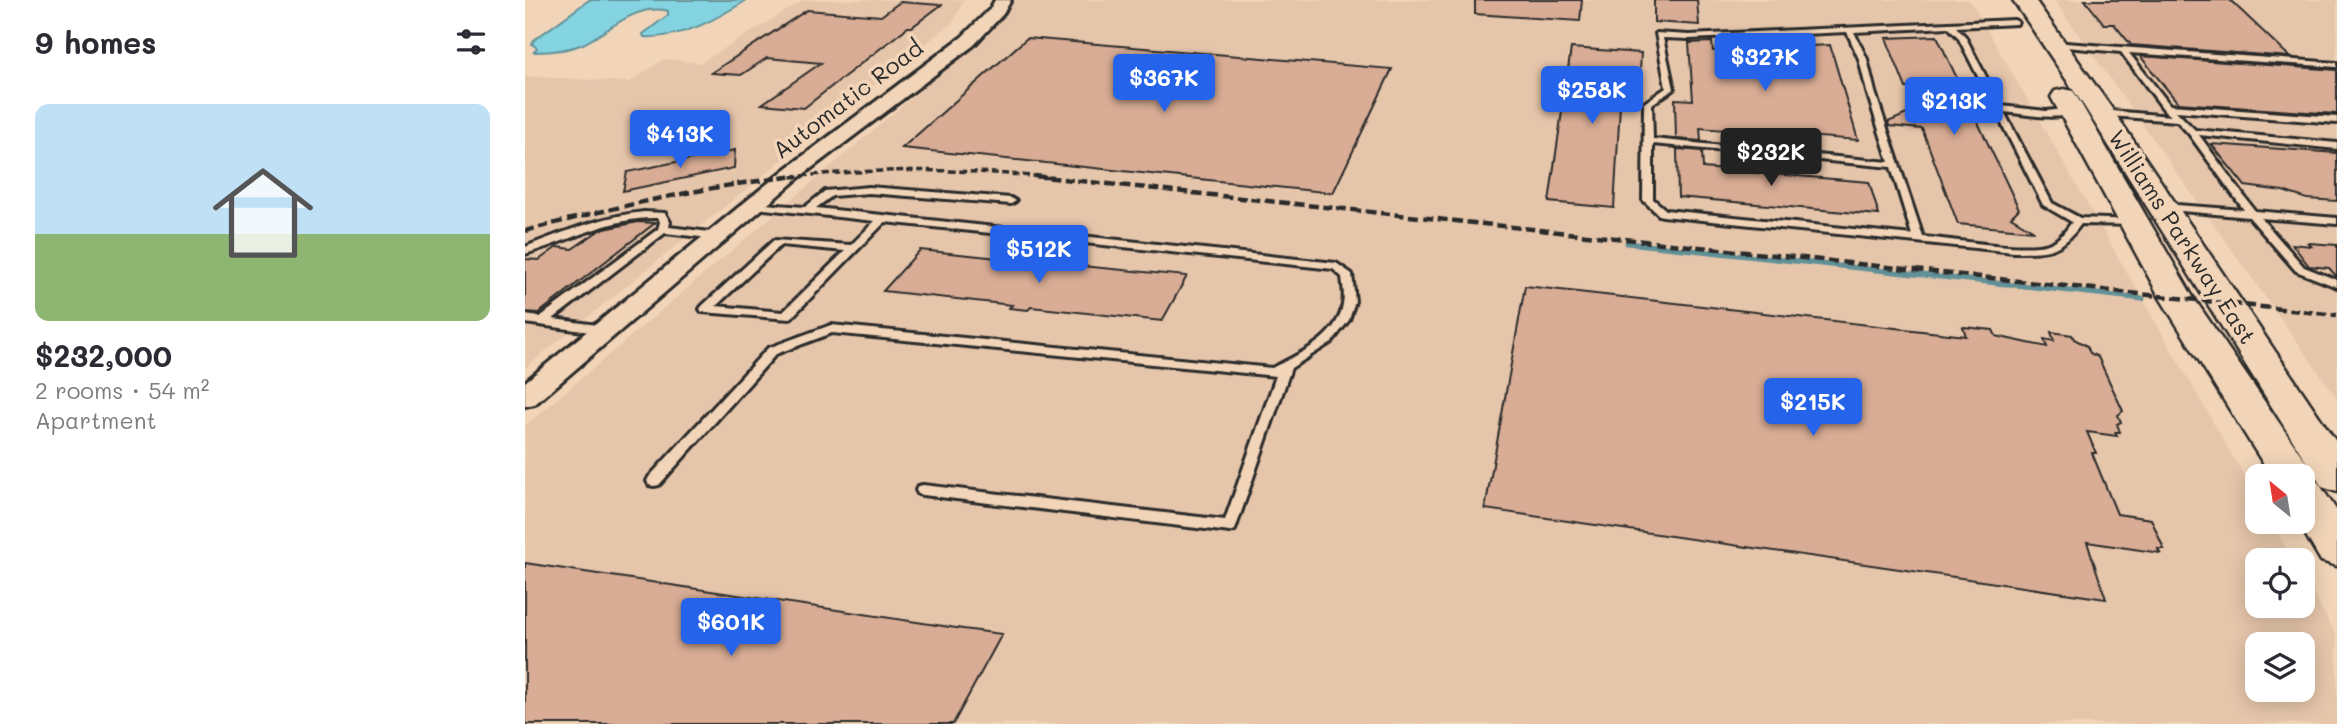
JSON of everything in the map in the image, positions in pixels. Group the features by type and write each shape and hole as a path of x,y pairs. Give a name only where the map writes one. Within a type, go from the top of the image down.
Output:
{"main road":[{"name":"Williams Parkway East","path":"2013,7 2055,44 2135,223 2177,298 2285,464"},
{"name":"Williams Parkway East","path":"2013,7 2087,112 2163,207 2328,479 2337,548"}],"street":[{"name":"Automatic Road","path":"525,397 790,175 968,41 997,11 1003,0"}],"lane":[{"path":"2013,7 1949,25 1689,37 1659,35 1669,89 1648,103 1648,200 1663,213 2014,249 2054,248 2066,238 2078,221"},
{"path":"1949,25 1961,36 2048,205 2078,221 2135,223"},
{"path":"1849,29 1863,59 1871,92 1919,240"},
{"path":"2055,44 2337,65"},
{"path":"2123,50 2167,108 2192,132 2252,214 2300,269 2337,284"},
{"path":"1997,108 2046,114 2087,112 2181,119"},
{"path":"2167,108 2337,120"},
{"path":"2192,132 2337,146"},
{"path":"1648,141 1895,165"},
{"path":"808,210 829,193 869,190 1011,201"},
{"path":"655,481 772,351 831,329 1274,372 1330,337 1348,309 1349,275 1336,266 755,205"},
{"path":"2163,207 2337,221"},
{"path":"525,251 609,221 642,214 661,215 665,222 663,230 543,321"},
{"path":"853,248 778,242 706,309 786,316 883,218"},
{"path":"663,230 718,236"},
{"path":"525,319 605,330"},
{"path":"923,489 1230,526 1286,366"}],"shaded area":[{"path":"804,0 964,0 953,22 525,368 525,76 630,82 664,59 700,63"},
{"path":"1014,0 1970,0 2245,477 2245,534 2278,534 2286,548 2245,548 2245,618 2315,618 2315,598 2337,636 2337,724 525,724 525,426 982,38"},
{"path":"2054,0 2337,0 2337,398"}],"water":[{"path":"589,0 747,0 711,21 672,35 644,37 643,34 668,15 668,11 645,11 634,14 578,46 534,52 537,48 532,44 534,40"}],"building":[{"path":"1475,0 1582,0 1580,21 1475,14"},
{"path":"1654,0 1697,0 1699,25 1654,22"},
{"path":"2085,0 2230,0 2290,57 2131,45 2114,24 2104,24"},
{"path":"900,2 941,5 912,27 908,27 804,108 762,104 821,63 767,58 741,75 711,73 807,10 881,16"},
{"path":"1937,36 2019,209 2011,217 2034,231 1958,224 1922,129 1889,126 1888,122 1958,92 1906,88 1886,38"},
{"path":"1027,38 1392,69 1333,193 902,148"},
{"path":"1712,42 1713,51 1830,45 1858,140 1700,128 1701,141 1676,139 1675,99 1693,100 1689,43"},
{"path":"1571,48 1641,53 1639,90 1621,88 1614,208 1549,202"},
{"path":"2140,56 2337,70 2337,114 2178,103"},
{"path":"2211,144 2337,153 2337,201 2307,199 2283,191 2245,186"},
{"path":"1677,149 1702,151 1703,168 1869,182 1879,215 1678,197"},
{"path":"735,150 734,168 623,191 627,172"},
{"path":"638,222 655,223 539,313 525,312 525,259 539,260 557,247 572,249 600,230"},
{"path":"2308,243 2337,245 2337,277 2329,268 2309,266 2292,244 2311,246"},
{"path":"920,250 1187,276 1162,321 1031,307 1028,310 1009,308 1012,305 883,291"},
{"path":"1525,286 1966,336 1963,327 1993,330 1996,336 2047,347 2044,339 2054,341 2051,332 2072,335 2087,346 2090,353 2098,357 2123,411 2118,415 2121,422 2117,424 2120,432 2115,432 2117,436 2087,432 2096,453 2092,453 2117,514 2151,519 2164,549 2158,549 2160,553 2087,542 2106,599 1485,509"},
{"path":"525,563 1002,634 953,724 525,724"}],"waterway":[{"path":"1627,243 2143,299"}],"railway":[{"path":"786,178 916,170 1051,178"},
{"path":"786,178 798,176"},
{"path":"1034,176 2337,315"},
{"path":"781,178 786,178"},
{"path":"525,231 660,198 786,178"}]}
